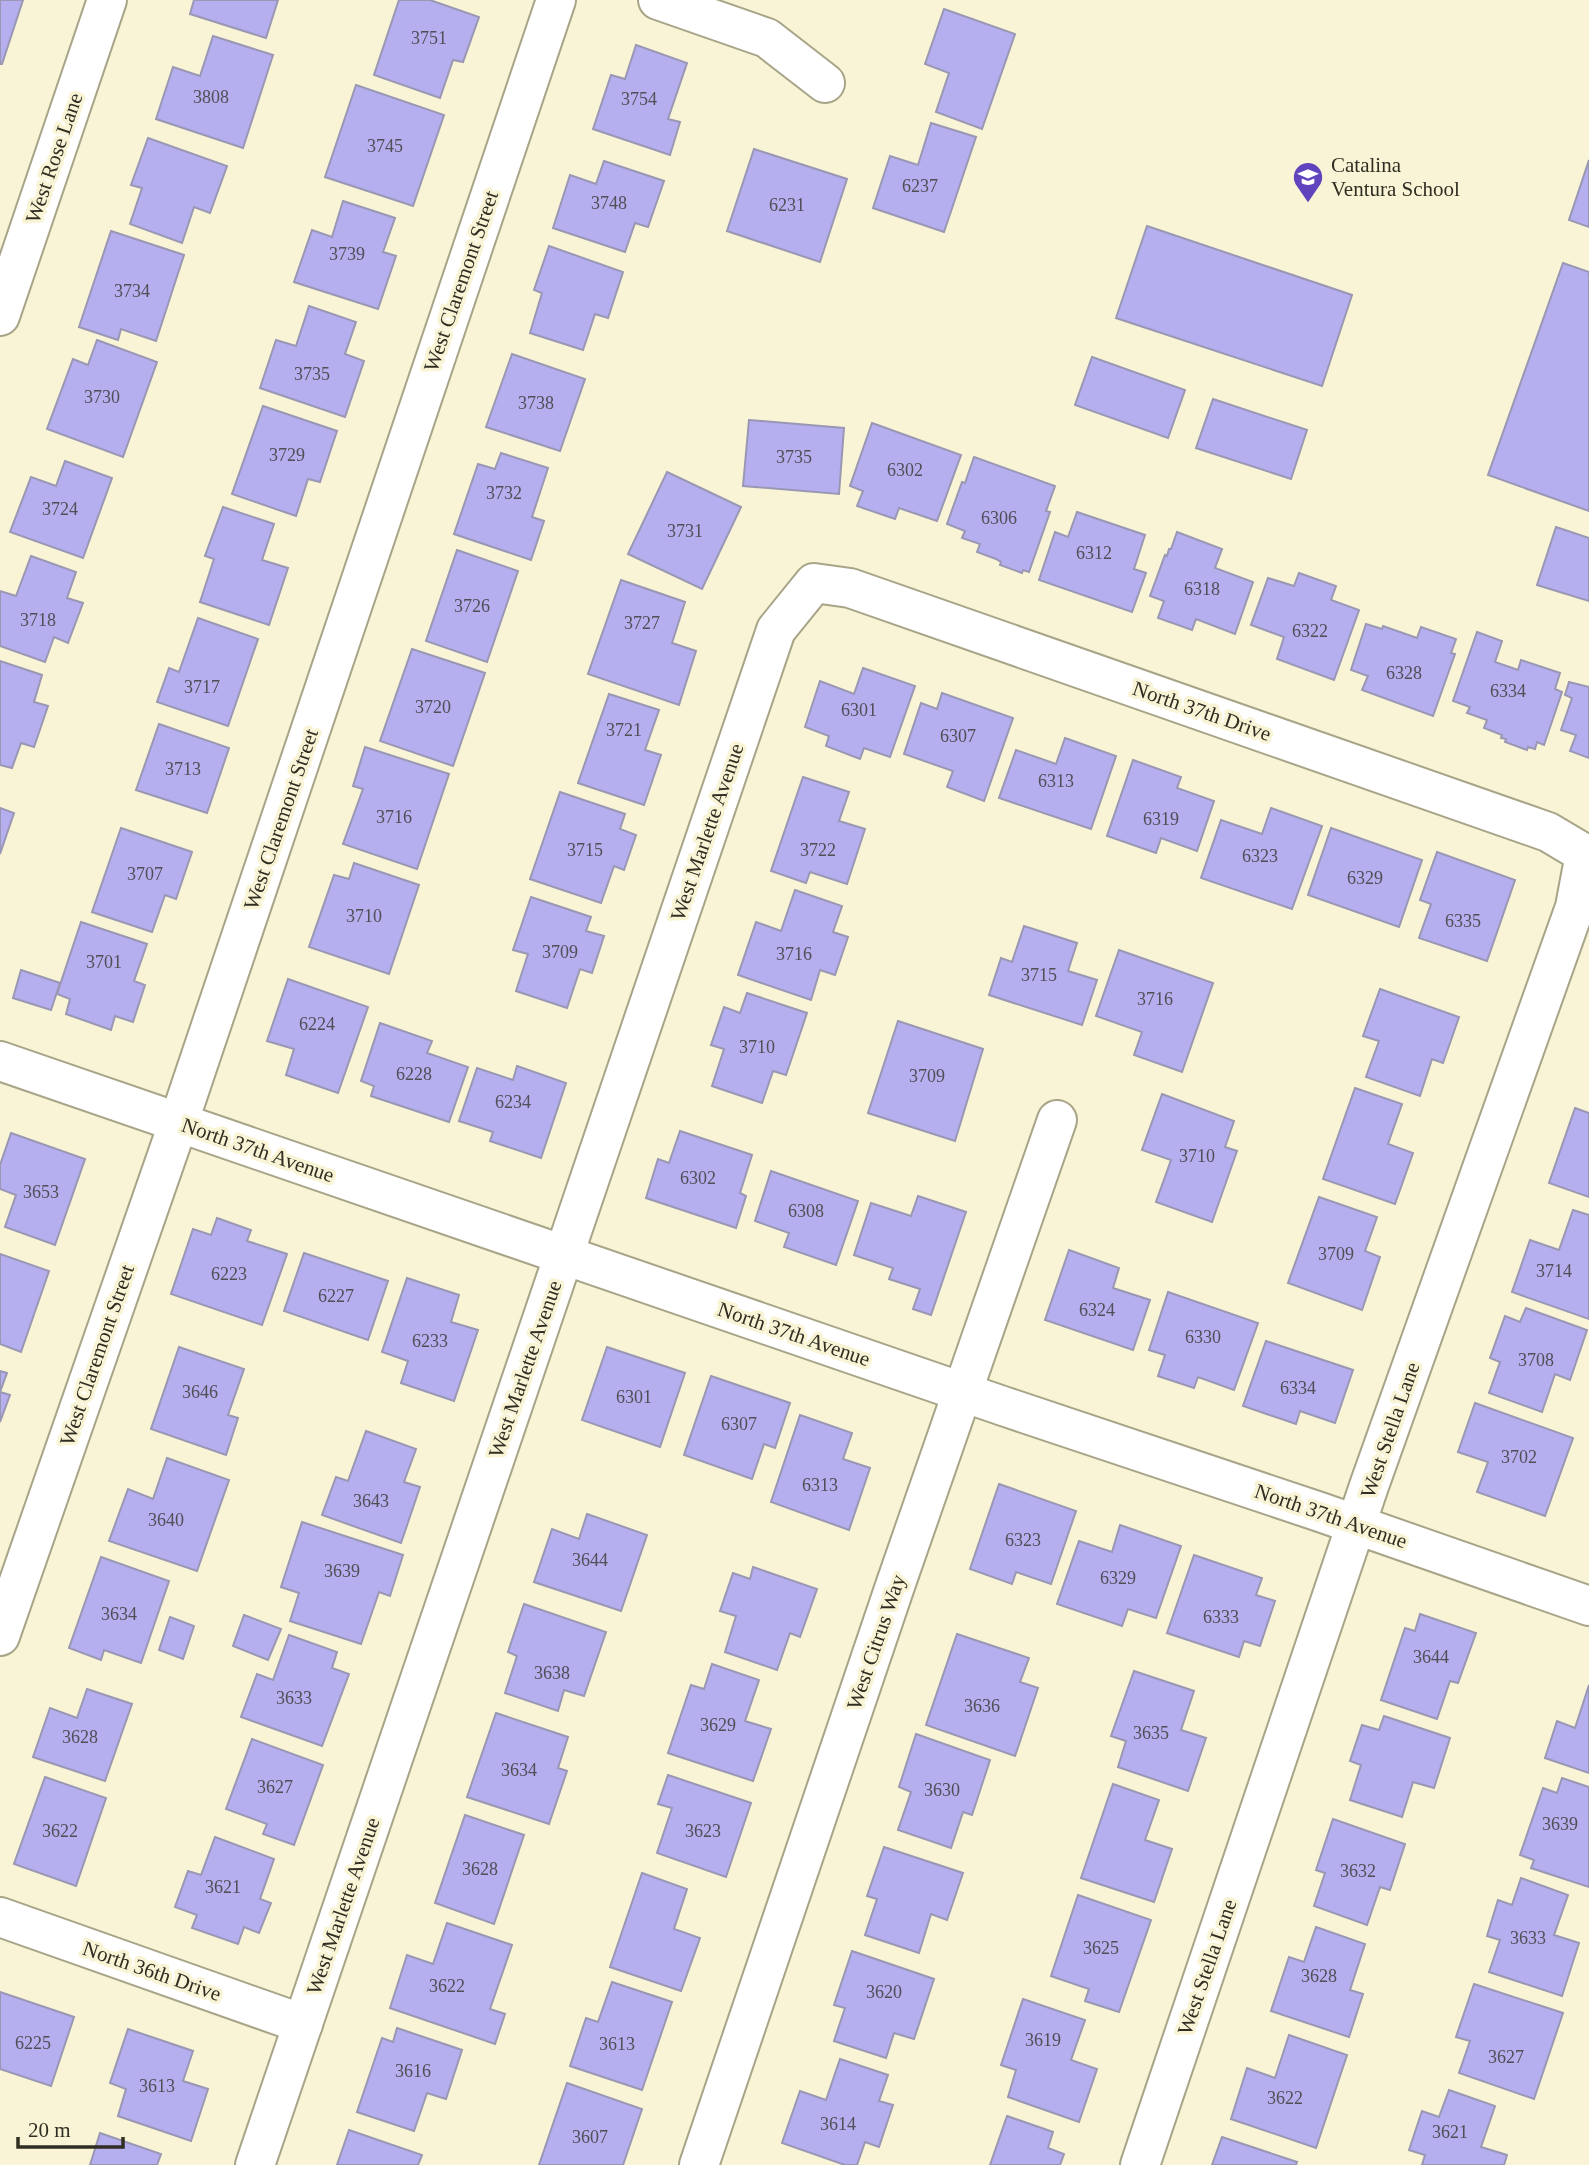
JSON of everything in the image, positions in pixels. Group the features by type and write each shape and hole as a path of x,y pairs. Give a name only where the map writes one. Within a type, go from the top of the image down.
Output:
{"street":[{"name":"West Rose Lane","path":"0,316 107,0"},
{"name":"West Claremont Street","path":"0,1636 178,1124 556,0"},
{"path":"658,0 767,38 825,83"},
{"name":"North 37th Drive","path":"814,583 850,588 1535,827 1585,854"},
{"name":"West Marlette Avenue","path":"255,2165 776,629 814,583"},
{"name":"West Stella Lane","path":"1140,2165 1369,1486 1575,907 1585,854"},
{"name":"North 37th Avenue","path":"0,1061 1589,1606"},
{"name":"West Citrus Way","path":"699,2165 1057,1121"},
{"name":"North 36th Drive","path":"0,1917 303,2024"}],"building":[{"path":"0,0 23,0 2,64 0,64"},
{"path":"194,0 278,0 266,38 190,14"},
{"path":"399,0 430,0 479,17 463,62 453,60 440,98 374,75"},
{"path":"944,9 1015,34 982,129 936,112 949,73 925,64"},
{"path":"213,36 273,55 243,148 156,119 173,67 200,76"},
{"path":"636,45 687,63 668,119 680,122 670,155 593,129 611,75 625,79"},
{"path":"356,85 444,115 413,206 325,177"},
{"path":"931,123 976,137 944,232 873,208 890,156 918,165"},
{"path":"148,138 227,166 210,213 194,207 182,243 130,224 142,188 131,185"},
{"path":"754,149 847,179 820,262 727,231"},
{"path":"1589,160 1589,227 1569,220"},
{"path":"604,161 664,181 648,227 635,223 625,252 553,228 570,175 596,184"},
{"path":"343,201 395,218 383,252 396,256 378,309 294,282 312,230 332,237"},
{"path":"1147,226 1352,295 1322,386 1116,318"},
{"path":"111,231 184,255 156,341 121,329 118,340 79,327"},
{"path":"549,246 623,272 608,318 595,314 583,350 530,333 542,293 534,290"},
{"path":"1563,263 1589,272 1589,511 1488,475"},
{"path":"309,306 356,322 345,354 364,361 345,417 260,388 276,340 296,346"},
{"path":"97,340 157,362 123,457 47,429 73,359 88,365"},
{"path":"512,354 585,379 560,451 486,427"},
{"path":"1092,357 1185,390 1168,438 1075,405"},
{"path":"1213,399 1307,430 1291,479 1196,448"},
{"path":"263,406 337,431 320,482 308,479 296,516 232,494"},
{"path":"749,420 844,428 839,494 743,486"},
{"path":"872,423 961,455 937,521 899,508 895,519 857,506 863,491 850,486"},
{"path":"501,453 548,468 532,517 544,521 531,560 454,534 478,464 495,469"},
{"path":"974,457 1055,486 1046,511 1050,512 1029,572 1023,570 1022,573 1000,565 1001,562 996,559 977,552 980,544 962,538 965,531 947,524"},
{"path":"65,461 112,478 83,558 10,532 31,477 56,486"},
{"path":"667,472 741,507 702,589 628,554"},
{"path":"223,507 274,524 262,560 288,568 269,625 200,602 214,559 205,556"},
{"path":"1077,512 1145,535 1134,569 1146,573 1132,612 1039,580 1055,532 1068,537"},
{"path":"1556,527 1589,538 1589,601 1537,585"},
{"path":"1177,532 1222,549 1215,568 1253,582 1235,634 1196,619 1192,630 1158,618 1164,601 1150,596 1165,555 1167,556 1171,549"},
{"path":"457,550 518,571 487,662 426,641"},
{"path":"31,556 76,572 67,598 83,603 68,643 54,637 45,662 0,646 0,591 16,596"},
{"path":"1299,573 1336,586 1331,600 1359,610 1334,680 1277,659 1284,637 1251,625 1268,578 1294,586"},
{"path":"621,580 685,602 672,643 696,651 679,705 588,674"},
{"path":"198,618 258,639 228,726 157,702 169,668 179,672"},
{"path":"1366,624 1382,629 1383,626 1417,638 1421,627 1456,639 1451,653 1455,654 1433,716 1362,690 1368,676 1351,670"},
{"path":"1477,632 1502,641 1495,662 1518,670 1521,660 1560,673 1555,689 1562,692 1544,745 1537,742 1535,749 1528,747 1527,750 1505,742 1506,739 1501,738 1502,735 1484,728 1487,720 1467,713 1470,707 1453,701"},
{"path":"412,649 485,673 453,766 380,741"},
{"path":"0,661 42,675 34,702 48,706 34,747 21,743 12,768 0,765"},
{"path":"863,668 915,686 890,757 864,748 860,759 826,746 829,736 805,727 820,681 854,694"},
{"path":"1569,682 1589,687 1589,758 1570,751 1576,735 1561,730 1572,698 1565,695"},
{"path":"942,693 1013,718 984,801 947,787 953,771 904,754 921,703 937,709"},
{"path":"609,694 659,710 645,750 661,755 644,805 578,783"},
{"path":"159,724 229,748 207,813 136,790"},
{"path":"1065,738 1116,756 1091,829 999,798 1016,750 1056,764"},
{"path":"365,747 449,774 417,869 343,844 363,789 353,786"},
{"path":"1133,760 1181,777 1177,788 1214,801 1197,851 1161,838 1156,853 1107,836"},
{"path":"803,777 849,792 839,821 865,829 847,884 810,872 806,883 771,871"},
{"path":"560,792 625,814 620,829 636,835 624,870 614,866 601,903 530,879"},
{"path":"0,808 14,813 0,854"},
{"path":"1271,808 1322,826 1292,909 1201,878 1221,820 1262,834"},
{"path":"121,828 192,852 176,899 165,895 152,932 92,912"},
{"path":"1331,828 1422,860 1399,927 1308,895"},
{"path":"1437,852 1515,880 1487,961 1419,938 1431,904 1420,900"},
{"path":"354,863 419,885 389,974 309,947 334,875 349,879"},
{"path":"795,890 842,906 833,932 848,937 835,975 820,970 811,1000 738,975 756,922 781,931"},
{"path":"531,897 591,917 586,931 604,936 592,973 580,969 567,1008 516,991 528,954 513,950"},
{"path":"81,922 147,944 134,981 145,985 133,1022 115,1016 111,1030 66,1014 70,999 57,994"},
{"path":"1024,926 1077,943 1068,971 1097,980 1082,1025 989,995 1001,958 1012,962"},
{"path":"1119,950 1213,983 1182,1072 1134,1055 1142,1032 1096,1016"},
{"path":"21,970 60,983 51,1010 13,998"},
{"path":"288,979 368,1007 338,1093 286,1075 294,1049 267,1041"},
{"path":"1380,989 1459,1017 1443,1063 1432,1059 1420,1096 1366,1077 1379,1041 1363,1036"},
{"path":"747,993 807,1013 786,1075 773,1071 762,1103 712,1086 724,1049 711,1045 724,1007 740,1013"},
{"path":"898,1021 983,1049 955,1141 868,1113"},
{"path":"380,1023 432,1041 427,1053 468,1067 449,1122 371,1096 374,1086 361,1081"},
{"path":"517,1066 566,1083 541,1158 490,1141 493,1132 459,1121 477,1068 513,1080"},
{"path":"1355,1088 1402,1104 1388,1144 1413,1153 1395,1204 1323,1179"},
{"path":"1162,1094 1234,1121 1225,1147 1237,1151 1212,1222 1156,1202 1171,1160 1142,1150"},
{"path":"1575,1108 1589,1113 1589,1197 1549,1183"},
{"path":"680,1131 752,1155 740,1193 746,1196 736,1228 646,1198 658,1159 669,1163"},
{"path":"11,1133 85,1159 55,1245 5,1227 16,1195 0,1189 0,1165"},
{"path":"771,1171 858,1201 836,1265 784,1247 789,1233 755,1221"},
{"path":"918,1196 966,1212 931,1315 913,1309 920,1289 889,1279 893,1268 854,1255 871,1203 911,1216"},
{"path":"1319,1197 1377,1217 1365,1251 1380,1257 1362,1310 1288,1283"},
{"path":"1573,1210 1589,1215 1589,1319 1512,1292 1530,1240 1559,1250"},
{"path":"217,1218 251,1230 247,1241 287,1254 262,1325 171,1294 193,1229 211,1235"},
{"path":"1069,1250 1119,1268 1113,1288 1150,1300 1133,1350 1045,1320"},
{"path":"304,1253 388,1281 368,1340 284,1311"},
{"path":"0,1254 49,1271 21,1352 0,1344"},
{"path":"407,1278 459,1295 451,1322 478,1330 454,1401 401,1383 408,1361 382,1352"},
{"path":"1168,1292 1258,1323 1234,1390 1198,1377 1194,1388 1158,1376 1165,1355 1149,1350"},
{"path":"1526,1308 1587,1330 1570,1380 1555,1374 1542,1412 1489,1393 1500,1362 1490,1358 1505,1316 1520,1322"},
{"path":"1266,1341 1353,1370 1335,1423 1300,1411 1296,1424 1243,1406"},
{"path":"179,1347 244,1369 228,1415 238,1418 226,1455 151,1429"},
{"path":"607,1347 685,1373 660,1447 582,1420"},
{"path":"0,1371 7,1373 0,1392"},
{"path":"711,1376 790,1403 775,1448 764,1444 752,1479 684,1455"},
{"path":"0,1392 10,1395 0,1422"},
{"path":"1475,1403 1573,1438 1545,1516 1477,1492 1488,1462 1458,1452"},
{"path":"800,1415 852,1433 843,1459 870,1468 849,1530 771,1502"},
{"path":"366,1431 416,1449 404,1482 420,1487 401,1543 322,1515 336,1477 348,1481"},
{"path":"167,1458 229,1480 197,1571 109,1541 128,1489 153,1499"},
{"path":"999,1484 1076,1511 1051,1584 1016,1572 1012,1584 970,1569"},
{"path":"587,1514 647,1535 621,1611 534,1582 552,1529 579,1539"},
{"path":"302,1522 403,1555 390,1596 379,1592 361,1644 290,1621 299,1593 281,1587"},
{"path":"1120,1525 1181,1546 1156,1618 1128,1609 1122,1626 1057,1604 1079,1541 1112,1552"},
{"path":"1194,1555 1262,1578 1256,1595 1275,1601 1260,1646 1244,1641 1239,1657 1167,1633"},
{"path":"101,1557 169,1581 141,1663 104,1650 101,1660 69,1648"},
{"path":"753,1567 817,1589 800,1637 790,1633 777,1670 725,1652 736,1616 720,1611 733,1573 750,1579"},
{"path":"524,1604 606,1632 584,1696 564,1690 558,1711 505,1693 517,1656 508,1652"},
{"path":"1420,1614 1476,1633 1458,1683 1450,1681 1437,1719 1381,1700 1405,1628 1415,1631"},
{"path":"244,1615 281,1629 268,1660 233,1646"},
{"path":"170,1617 194,1626 183,1659 159,1650"},
{"path":"957,1634 1029,1658 1020,1682 1038,1688 1015,1756 926,1725"},
{"path":"289,1635 337,1652 332,1668 349,1674 322,1746 241,1717 257,1674 273,1680"},
{"path":"712,1664 759,1680 745,1721 771,1729 753,1781 668,1753 691,1685 704,1689"},
{"path":"1134,1671 1194,1691 1181,1730 1206,1738 1188,1791 1118,1767 1126,1741 1111,1736"},
{"path":"1589,1685 1589,1773 1545,1758 1557,1721 1575,1728"},
{"path":"87,1689 132,1704 105,1781 33,1757 50,1708 77,1718"},
{"path":"496,1713 568,1737 558,1768 567,1771 549,1824 467,1797"},
{"path":"1384,1716 1450,1738 1434,1788 1413,1782 1402,1817 1350,1800 1361,1765 1350,1761 1362,1725 1379,1730"},
{"path":"916,1734 990,1760 972,1815 963,1812 951,1848 898,1830 911,1792 899,1787"},
{"path":"252,1739 323,1765 294,1845 263,1834 267,1824 226,1809"},
{"path":"668,1775 751,1803 726,1877 657,1853 672,1808 658,1804"},
{"path":"45,1777 106,1798 76,1886 14,1864"},
{"path":"1562,1778 1589,1787 1589,1887 1531,1868 1534,1860 1520,1855 1543,1788 1557,1793"},
{"path":"1113,1784 1159,1800 1145,1840 1172,1849 1154,1902 1081,1878"},
{"path":"465,1815 524,1835 494,1924 435,1903"},
{"path":"1333,1819 1405,1844 1390,1890 1380,1887 1367,1925 1314,1906 1325,1873 1316,1870"},
{"path":"215,1837 274,1859 260,1899 271,1903 259,1933 244,1927 238,1944 192,1928 197,1915 175,1907 188,1871 201,1875"},
{"path":"884,1847 963,1873 947,1920 931,1914 919,1953 865,1935 877,1899 867,1896"},
{"path":"642,1873 687,1889 674,1929 700,1938 681,1991 610,1967"},
{"path":"1521,1878 1568,1895 1554,1935 1579,1943 1562,1996 1489,1972 1500,1940 1487,1936 1498,1900 1512,1905"},
{"path":"1078,1895 1151,1920 1119,2012 1085,2001 1089,1989 1051,1976"},
{"path":"447,1923 512,1945 490,2009 505,2014 495,2044 390,2008 407,1955 433,1964"},
{"path":"1316,1927 1365,1944 1350,1990 1363,1994 1349,2037 1271,2011 1289,1957 1304,1962"},
{"path":"852,1951 934,1979 914,2039 894,2033 886,2058 834,2041 845,2008 834,2005"},
{"path":"612,1982 672,2002 642,2090 570,2066 586,2018 598,2022"},
{"path":"1474,1984 1563,2013 1534,2099 1459,2073 1470,2041 1456,2037"},
{"path":"0,1992 74,2017 51,2086 0,2069"},
{"path":"1023,1999 1085,2020 1071,2060 1097,2069 1079,2122 1008,2097 1016,2070 1001,2065"},
{"path":"397,2028 462,2050 446,2099 427,2093 414,2131 357,2112 382,2038 393,2042"},
{"path":"128,2029 193,2051 183,2081 208,2089 191,2141 118,2116 126,2089 110,2083"},
{"path":"1289,2035 1347,2055 1316,2148 1231,2119 1247,2068 1275,2078"},
{"path":"840,2059 888,2075 879,2101 893,2105 879,2147 865,2142 857,2165 845,2165 782,2143 800,2091 826,2100"},
{"path":"567,2083 642,2109 623,2165 539,2165"},
{"path":"1449,2090 1495,2106 1481,2147 1507,2155 1504,2165 1422,2165 1425,2155 1409,2150 1422,2111 1439,2117"},
{"path":"1007,2116 1053,2132 1048,2148 1064,2154 1060,2165 990,2165"},
{"path":"349,2130 422,2155 418,2165 337,2165"},
{"path":"100,2133 161,2154 157,2165 90,2165"},
{"path":"1222,2137 1297,2162 1296,2165 1212,2165"}],"place":[{"name":"Catalina Ventura School","path":"1308,204"}]}
